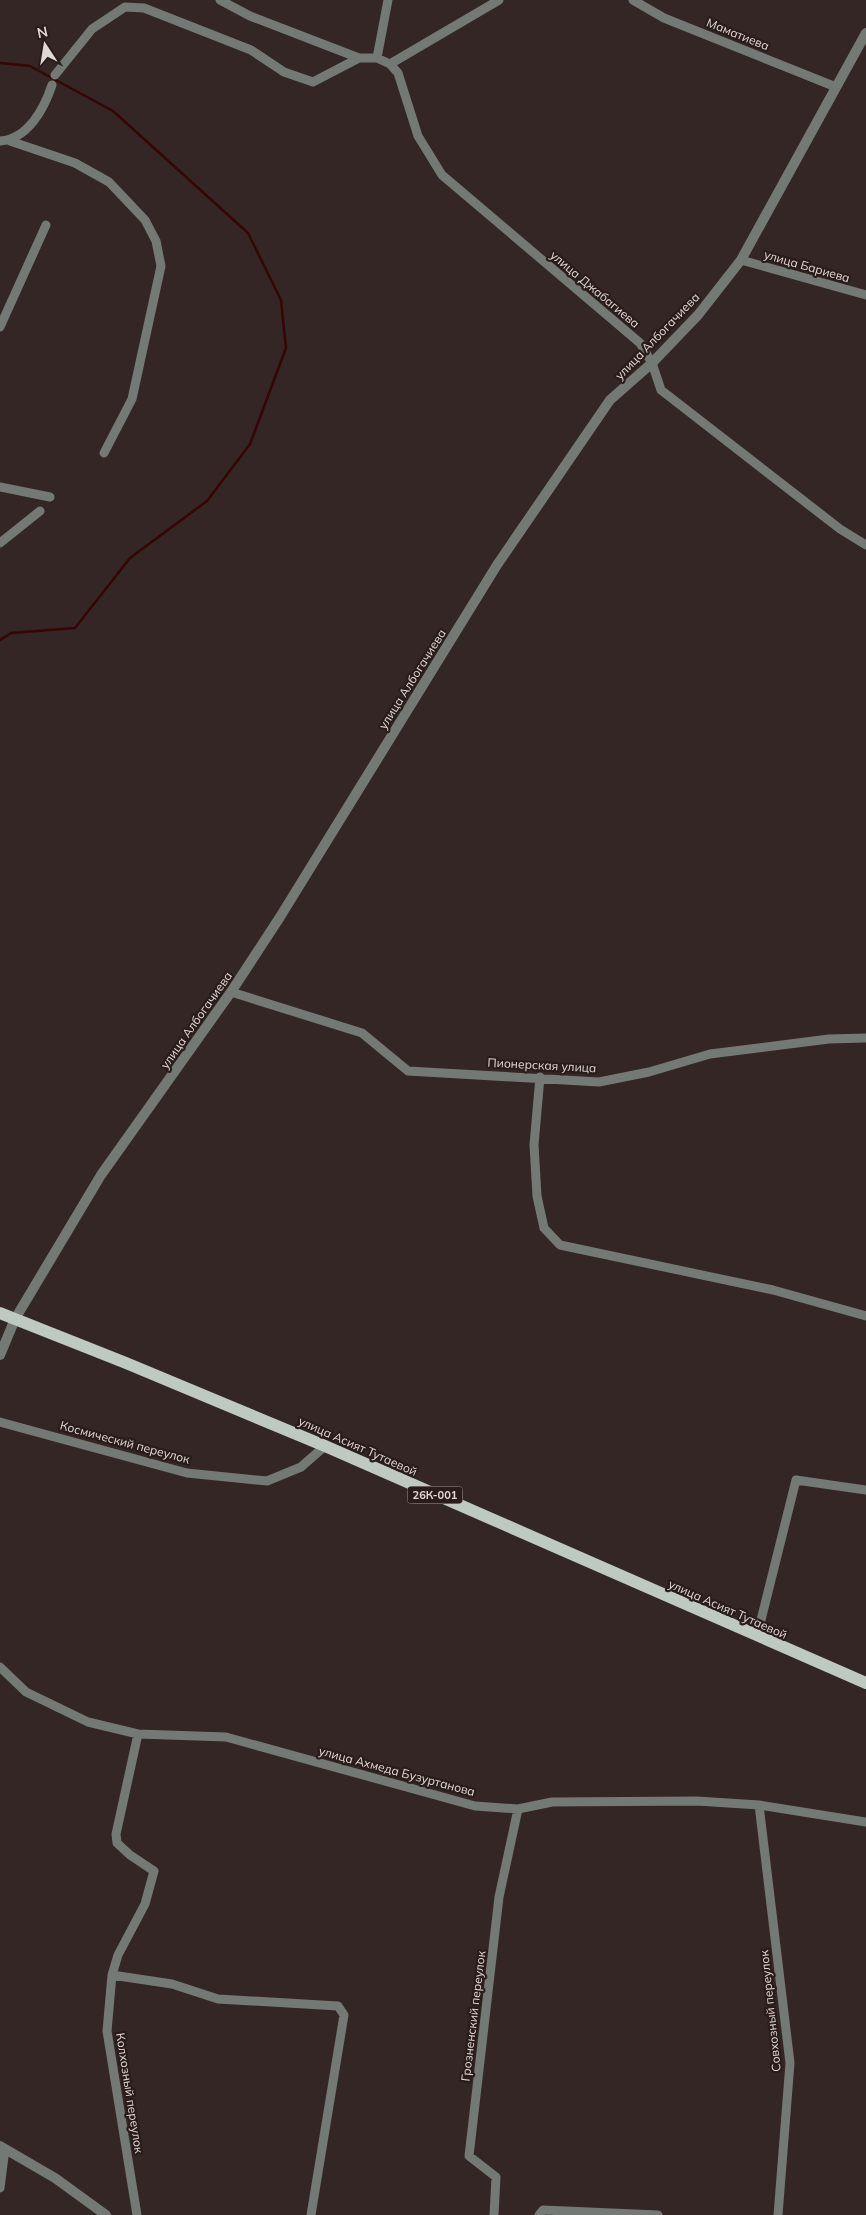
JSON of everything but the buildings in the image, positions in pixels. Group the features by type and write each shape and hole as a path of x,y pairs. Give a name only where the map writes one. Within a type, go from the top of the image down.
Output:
{"main road":[{"name":"улица Асият Тутаевой","path":"0,1313 325,1446 866,1683"}],"street":[{"path":"220,0 250,16 359,58 377,58 390,64 499,0"},
{"path":"377,58 388,0"},
{"name":"Маматиева","path":"633,0 664,18 836,87"},
{"path":"55,75 92,29 126,7 144,8 251,50 284,72 313,82 359,58"},
{"name":"улица Албогачиева","path":"0,1355 15,1319 101,1175 231,992 280,918 497,565 610,400 652,363 698,315 741,260 866,33"},
{"name":"улица Джабагиева","path":"390,64 398,73 418,136 442,176 640,344 652,363 661,390 833,524 866,545"},
{"path":"10,141 34,121 47,100 52,85"},
{"path":"0,141 10,141 75,163 109,182 145,220 156,241 161,266 132,399 104,453"},
{"path":"0,327 46,225"},
{"name":"улица Бариева","path":"741,260 866,295"},
{"path":"0,487 50,497"},
{"path":"0,543 40,511"},
{"name":"Пионерская улица","path":"231,992 362,1033 408,1071 540,1077 600,1082 649,1072 710,1054 829,1039 866,1038"},
{"path":"540,1077 534,1145 538,1196 544,1228 560,1246 773,1290 866,1316"},
{"name":"Космический переулок","path":"0,1422 187,1473 267,1481 301,1467 325,1446"},
{"path":"757,1636 796,1480 866,1490"},
{"name":"улица Ахмеда Бузуртанова","path":"0,1667 26,1692 88,1722 138,1734 226,1737 475,1806 518,1808 552,1802 697,1801 759,1805 866,1822"},
{"name":"Колхозный переулок","path":"137,2215 107,2031 112,1975 118,1955 145,1904 154,1870 130,1855 117,1843 118,1825 138,1734"},
{"name":"Совхозный переулок","path":"759,1805 790,2063 778,2215"},
{"name":"Грозненский переулок","path":"494,2215 496,2178 469,2156 499,1897 518,1808"},
{"path":"112,1975 172,1984 218,1999 338,2006 344,2014 311,2215"},
{"path":"0,2188 2,2147 55,2178 106,2215"},
{"path":"539,2215 543,2210 658,2215"}],"waterway":[{"path":"0,63 30,66 113,111 248,233 281,300 286,348 250,444 207,501 130,558 75,628 11,633 0,640"}]}
